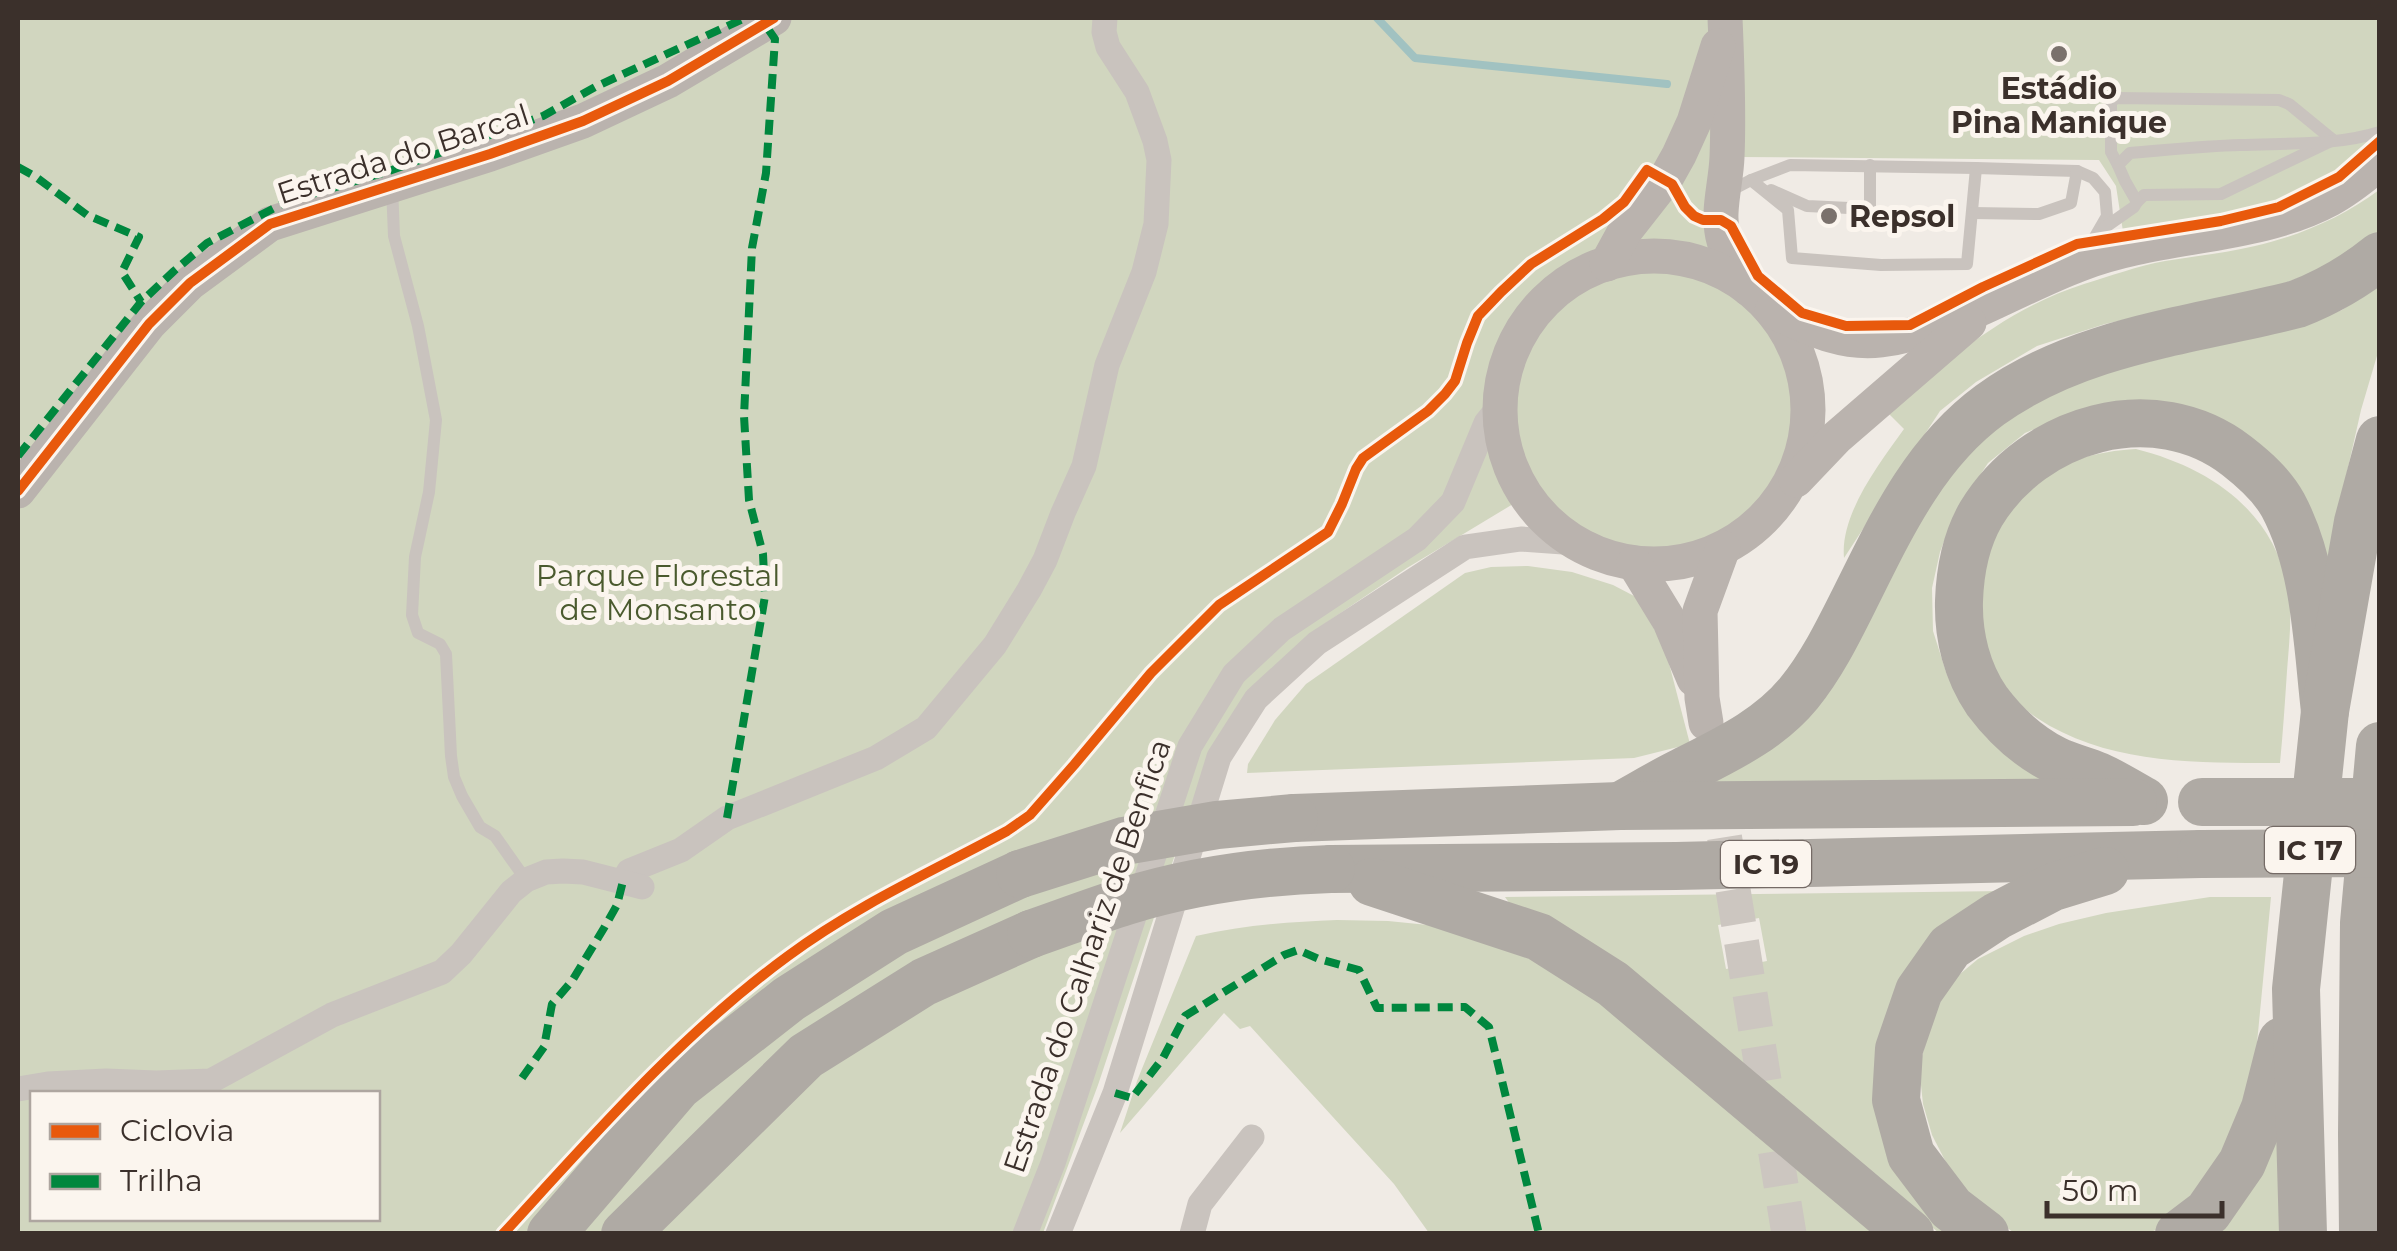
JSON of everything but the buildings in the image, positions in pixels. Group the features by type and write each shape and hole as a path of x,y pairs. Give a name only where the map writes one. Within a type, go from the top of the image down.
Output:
{"highway":[{"path":"1620,806 1725,751 1783,710 1830,646 1914,487 1957,432 1988,407 2058,365 2103,348 2297,304 2326,292 2380,256"},
{"path":"2144,802 2100,776 2055,760 2029,744 1986,699 1963,648 1959,621 1962,566 1980,516 1995,493 2020,470 2067,438 2123,422 2177,427 2226,448 2269,484 2282,502 2305,558 2325,711"},
{"name":"IC 17","path":"2302,1234 2296,989 2325,711 2358,522 2380,440"},
{"name":"IC 17","path":"2363,1234 2364,923 2380,746"},
{"name":"IC 19","path":"551,1234 678,1086 788,999 894,932 1020,874 1124,842 1217,825 1294,818 1620,806 2380,802"},
{"name":"IC 19","path":"676,1185 806,1056 924,982 1031,934 1128,900 1202,884 1331,869 2380,853"},
{"path":"1985,1234 1951,1208 1912,1155 1896,1100 1899,1049 1919,991 1950,947 1997,916 2054,887 2120,867 2201,854"},
{"path":"1331,869 1539,937 1598,974 1910,1234"},
{"path":"2364,923 2380,984"},
{"path":"2179,1234 2208,1212 2242,1162 2265,1108 2296,989"},
{"path":"626,1234 676,1185"},
{"path":"654,1234 676,1185"}],"street":[{"name":"Estrada do Barcal","path":"18,491 149,324 190,282 270,224 583,121 668,81 774,18"},
{"path":"18,1088 87,1082 212,1081 332,1015 442,972 526,880 562,871 632,884 630,871 681,850 727,818 876,758 926,728 995,645 1045,560 1084,466 1107,365 1144,272 1156,224 1159,160 1137,92 1108,47 1105,18"},
{"path":"1726,19 1727,164 1736,188 1721,220 1724,243 1789,336 1801,363 1807,392 1808,422 1802,452 1785,491"},
{"path":"1607,264 1679,155 1694,122 1726,19"},
{"path":"1990,305 1837,437 1752,526 1723,548 1694,559 1634,563 1604,556 1576,543 1535,508 1508,461 1499,407 1510,354 1530,319 1559,289 1607,264 1636,257 1696,262 1724,274 1761,300 1827,335 1854,341 1878,340 1920,333 2081,263 2141,246 2255,226 2297,212 2328,200 2380,162"},
{"name":"Estrada do Calhariz de Benfica","path":"1025,1234 1053,1163 1190,746 1234,674 1282,628 1417,539 1453,502 1486,423 1499,407"},
{"name":"Estrada do Calhariz de Benfica","path":"1058,1234 1114,1093 1219,756 1256,699 1316,643 1464,548 1521,539 1576,543"},
{"path":"1634,563 1670,622 1704,711 1700,611 1723,548"},
{"path":"1192,1234 1200,1204 1252,1136"}],"lane":[{"path":"2138,202 2111,152 2111,108 2116,98 2279,100 2333,140"},
{"path":"2118,166 2130,153 2333,140 2380,132"},
{"path":"2081,263 2101,230 2144,195 2221,194 2333,140"},
{"path":"1736,188 1790,165 2076,171 2093,178 2105,192 2107,216 2101,230"},
{"path":"1736,188 1807,206 1870,209 1870,165"},
{"path":"1736,188 1788,210 1792,258 1881,266 1967,264 1976,168"},
{"path":"1974,212 2039,214 2071,202 2076,171"},
{"path":"392,185 394,236 418,326 436,420 429,492 415,557 412,615 418,633 440,644 446,654 451,756 462,796 480,827 495,836 526,880"}],"green space":[{"name":"Parque Florestal de Monsanto","path":"18,18 2379,18 2379,155 2316,197 2124,238 2116,186 2099,160 1739,157 1721,250 1806,355 1814,376 1818,404 1813,435 1801,460 1753,522 1705,553 1676,560 1648,561 1587,544 1559,530 1523,498 1407,568 1311,633 1199,783 1098,1085 1043,1233 18,1233"},
{"path":"2379,190 2379,231 2365,244 2318,271 2276,286 2105,324 2037,346 1976,382 1940,411 1844,558 1844,541 1855,507 1904,429 1886,411 1979,338 2029,307 2084,284 2155,263 2288,237 2336,217"},
{"path":"2379,285 2379,349 2327,561 2265,459 2087,408 2025,433 1988,463 1954,515 1940,552 1932,588 1933,631 1947,675 1967,712 1987,738 2036,772 2042,781 1708,786 1985,433 2055,385 2308,322 2342,310"},
{"path":"2136,449 2190,468 2236,498 2255,517 2282,565 2290,603 2280,763 2155,758 2094,745 2037,718 2013,697 1995,669 1980,623 1979,602 1990,545 2003,514 2051,471 2083,458"},
{"path":"1528,566 1572,572 1636,597 1665,648 1690,744 1634,758 1247,773 1248,764 1275,720 1306,684 1465,573 1491,567"},
{"path":"2007,891 1887,1066 1963,1233 1939,1233 1657,999 1515,911 1505,897","holes":["1759,918 1767,961 1726,969 1718,925"]},
{"path":"2210,897 2271,897 2255,1064 2240,1141 2172,1224 2148,1233 2013,1232 1983,1211 1953,1176 1932,1135 1923,1104 1919,1067 1936,1005 1954,979 1978,959 2024,936 2106,913"},
{"path":"1337,920 1448,927 1495,942 1591,988 1889,1233 1429,1233 1394,1184 1250,1026 1240,1029 1224,1013 1120,1133 1196,936 1266,925"},
{"path":"2279,1130 2279,1233 2202,1234"}],"waterway":[{"path":"1377,18 1415,58 1667,84"}],"tunnel":[{"path":"1716,785 1789,1234"}],"marked path":[{"path":"18,456 141,302 207,243 286,202 389,171 543,116 595,87 745,18"},
{"path":"727,818 765,596 763,554 749,500 744,416 752,248 766,173 775,39 758,21"},
{"path":"18,167 87,215 139,237 122,272 141,302"},
{"path":"522,1078 544,1047 552,1004 572,981 604,928 617,905 623,881"},
{"path":"1115,1093 1132,1098 1163,1058 1185,1016 1284,955 1298,950 1359,970 1377,1008 1465,1007 1489,1027 1539,1234"}],"cycle path":[{"path":"18,491 149,324 190,283 270,224 583,121 668,81 774,18"},
{"path":"503,1234 639,1088 748,987 840,921 1030,815 1151,673 1219,605 1328,532 1363,458 1428,411 1455,381 1478,316 1531,264 1624,202 1647,170 1672,184 1694,216 1721,220 1731,226 1758,276 1802,313 1846,326 1910,325 2077,244 2221,221 2279,207 2339,177 2380,141"}],"place":[{"name":"Estádio Pina Manique","path":"2059,54"},
{"name":"Repsol","path":"1829,216"}]}
